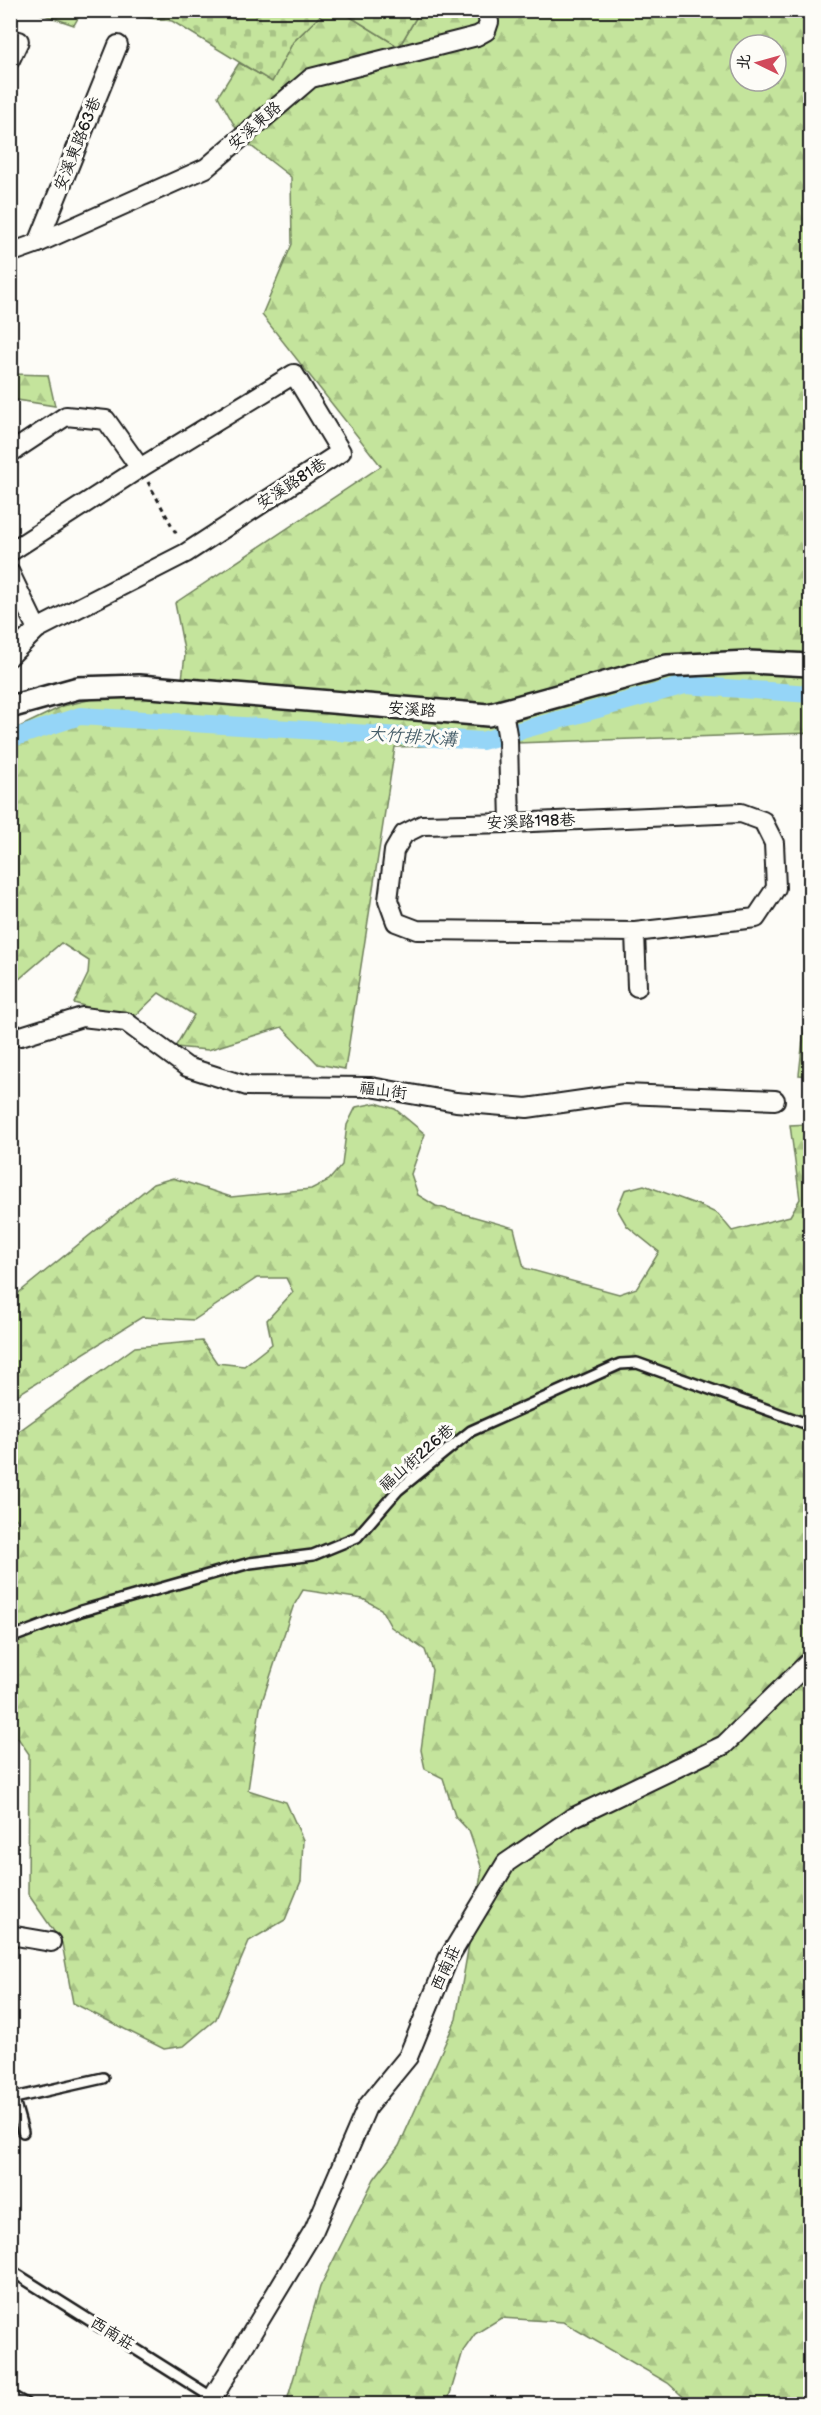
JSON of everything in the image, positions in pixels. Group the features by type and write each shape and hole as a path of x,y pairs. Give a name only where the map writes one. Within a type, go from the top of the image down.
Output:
{"street":[{"name":"安溪東路","path":"10,253 38,243 206,168 311,78 477,36 486,31 489,22 486,10"},
{"path":"10,60 19,41"},
{"name":"安溪東路63巷","path":"38,243 118,45"},
{"name":"安溪路81巷","path":"10,552 140,468 294,374 341,452 186,553 37,629 10,656"},
{"path":"10,453 66,416 106,420 140,468"},
{"path":"10,573 37,629"},
{"name":"安溪路","path":"10,707 78,688 139,686 504,716 667,666 748,662 810,665"},
{"path":"504,716 508,740 510,824"},
{"name":"安溪路198巷","path":"741,813 764,821 774,843 776,888 756,918 635,932 417,930 396,922 388,900 394,851 404,834 422,825 510,824 741,813"},
{"path":"635,932 637,987"},
{"name":"福山街","path":"10,1036 21,1036 82,1017 126,1022 187,1067 247,1086 371,1087 456,1102 527,1108 624,1094 775,1100"},
{"name":"西南莊","path":"211,2401 314,2230 368,2107 408,2057 448,1959 506,1863 572,1818 724,1745 810,1660"},
{"path":"10,1935 51,1942"}],"lane":[{"name":"福山街226巷","path":"10,1638 81,1611 250,1563 313,1554 357,1537 398,1490 471,1431 620,1364 637,1363 810,1425"},
{"path":"12,2098 103,2078"},
{"path":"10,2086 23,2132"},
{"name":"西南莊","path":"10,2270 211,2401"},
{"path":"10,2395 26,2404"}],"path":[{"path":"140,468 186,553"}],"green space":[{"path":"128,10 325,11 293,42 272,82 172,21 126,15"},
{"path":"33,11 82,11 74,25"},
{"path":"325,11 341,11 399,47 420,11 810,11 810,733 395,747 345,1069 318,1064 282,1027 208,1050 175,1047 194,1015 159,993 131,1020 74,1003 88,974 89,961 61,943 11,986 11,731 63,706 122,692 181,687 185,655 175,603 381,466 262,315 292,244 291,177 242,139 218,96 239,63 272,81 293,42"},
{"path":"341,11 420,11 399,47"},
{"path":"11,374 48,375 55,406 11,399"},
{"path":"810,976 810,1076 799,1075"},
{"path":"376,1103 395,1109 425,1134 411,1174 418,1195 436,1206 514,1228 524,1268 619,1294 637,1288 659,1252 627,1226 617,1209 625,1190 644,1185 701,1206 718,1214 732,1231 790,1216 800,1199 790,1125 810,1124 810,2404 691,2404 668,2383 563,2322 501,2318 475,2334 463,2351 447,2404 286,2404 320,2287 374,2179 399,2146 456,2019 482,1869 469,1831 455,1816 443,1778 425,1769 421,1750 432,1670 425,1650 391,1627 381,1609 363,1599 303,1590 293,1607 260,1708 248,1790 286,1802 303,1840 301,1881 285,1920 249,1941 216,2019 184,2046 164,2049 73,2003 62,1943 28,1894 29,1754 18,1738 11,1735 10,1537 18,1521 11,1513 11,1437 135,1347 202,1341 217,1363 244,1366 272,1344 267,1320 293,1292 286,1278 257,1278 194,1320 142,1317 11,1399 11,1299 153,1184 173,1178 231,1197 311,1189 329,1180 342,1165 347,1125 356,1107"}],"waterway":[{"name":"大竹排水溝","path":"10,739 80,716 482,741 685,685 810,694"}]}
